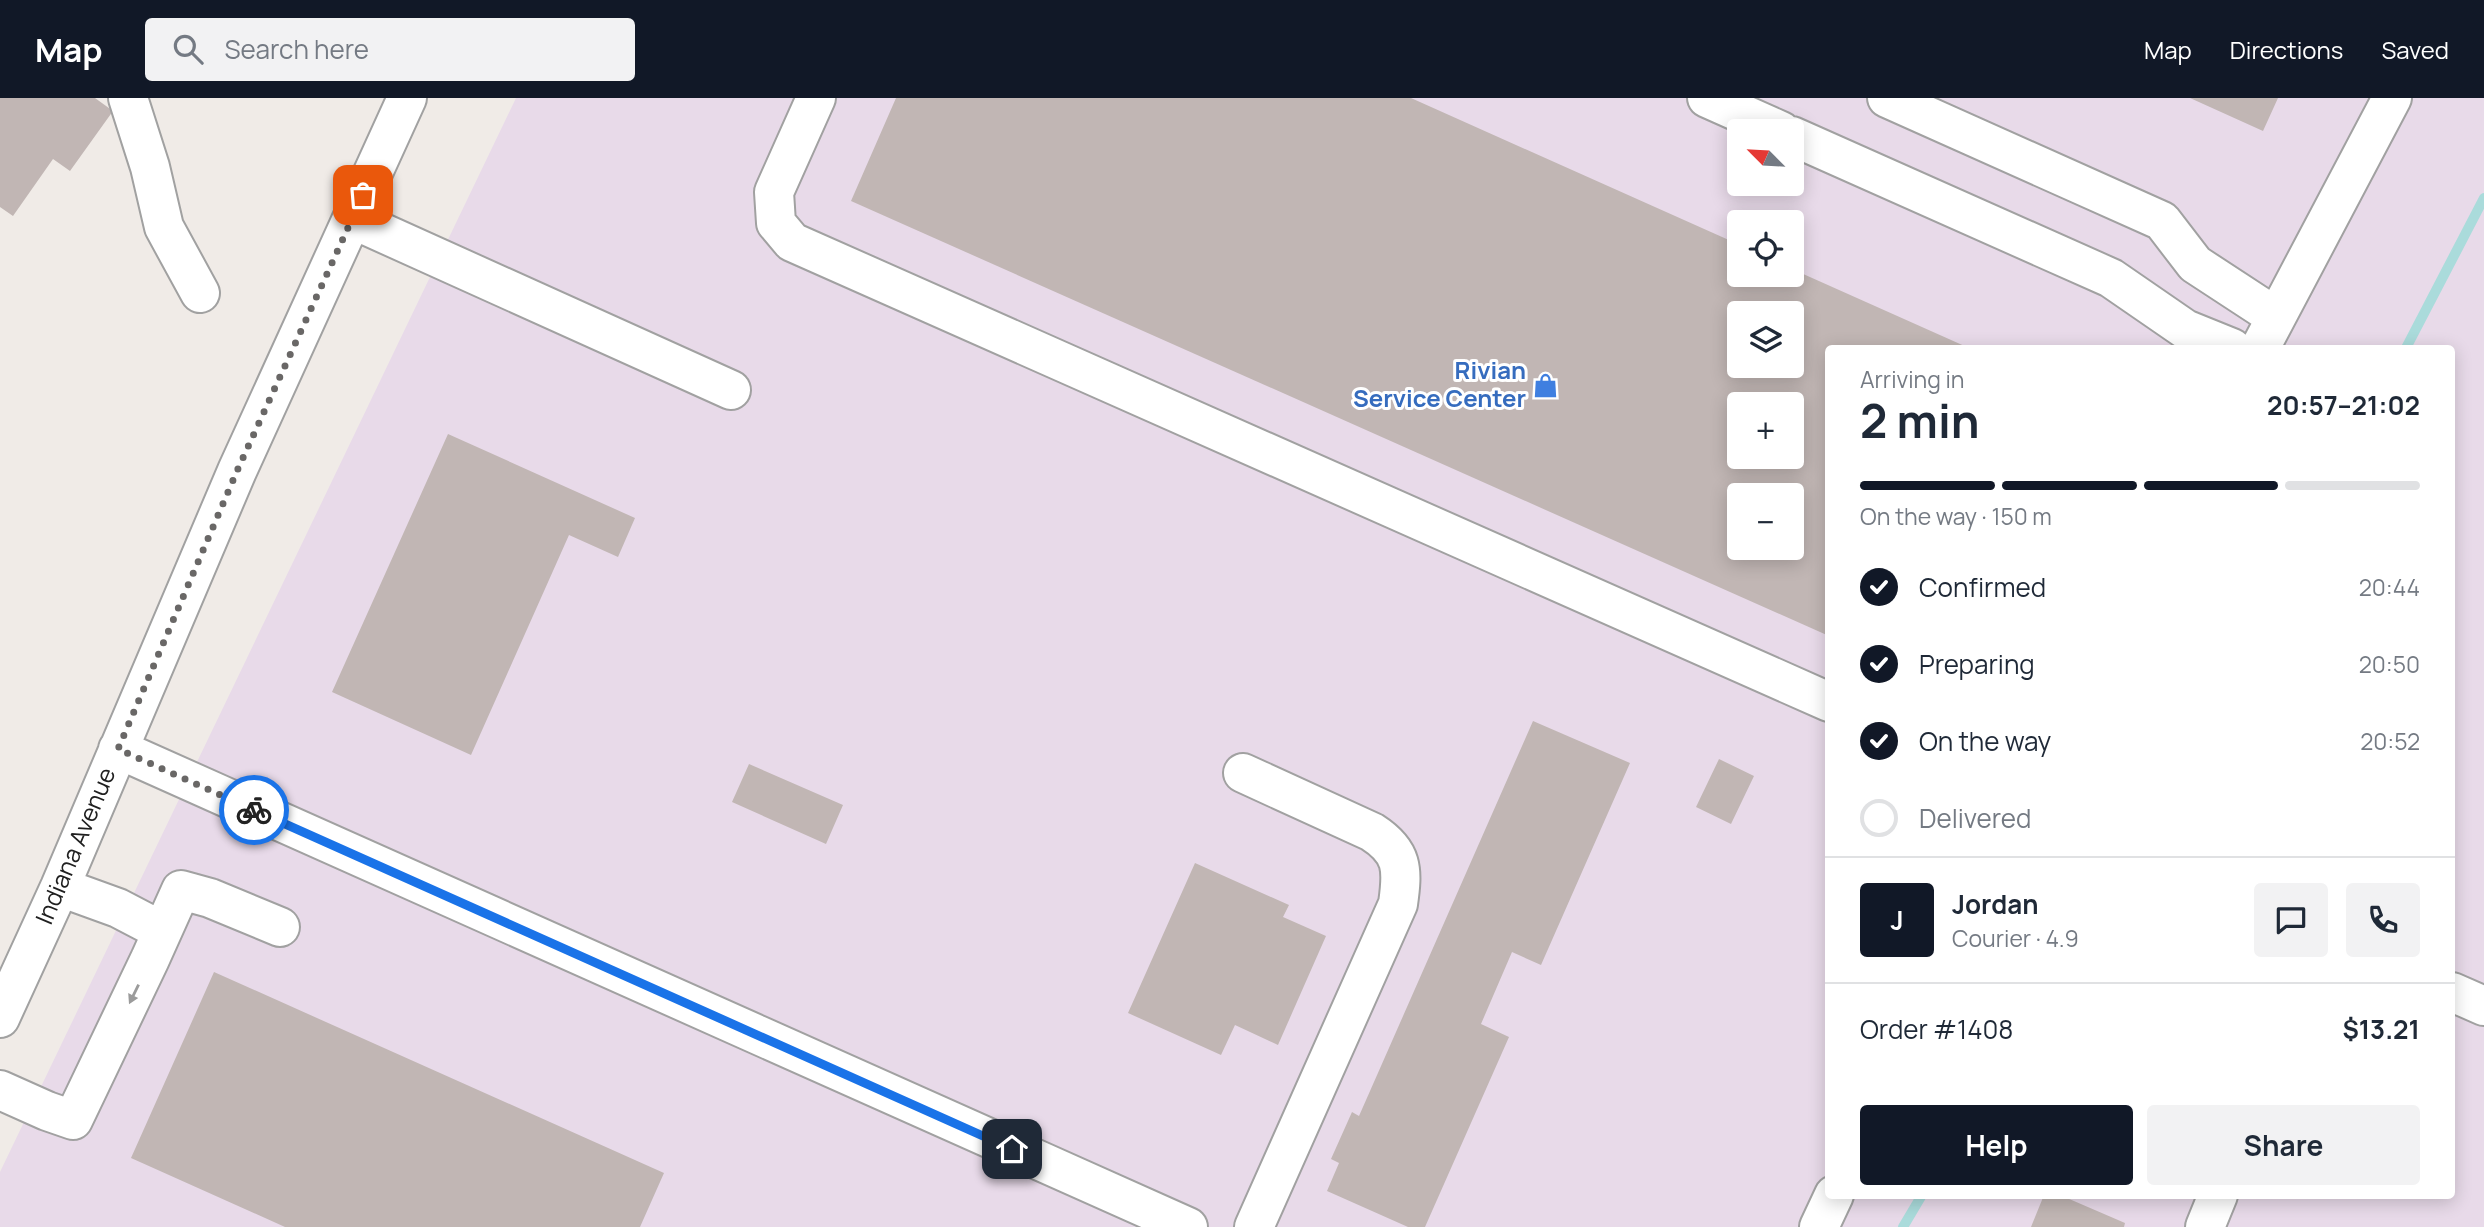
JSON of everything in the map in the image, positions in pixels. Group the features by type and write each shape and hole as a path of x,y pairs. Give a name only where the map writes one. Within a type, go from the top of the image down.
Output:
{"street":[{"path":"128,98 150,167 164,227 200,293"},
{"name":"Indiana Avenue","path":"0,1018 60,887 237,471 407,98"},
{"path":"816,98 774,192 776,223 792,242 1825,700"},
{"path":"1707,98 1754,119"},
{"path":"1887,98 2162,221 2195,264 2268,333 2392,98"},
{"path":"1804,141 2111,278 2185,329 2225,345"},
{"path":"352,219 732,390"},
{"path":"118,749 1188,1227"},
{"path":"1244,773 1388,842 1400,861 1401,882 1398,904 1254,1227"},
{"path":"60,887 118,908 162,931"},
{"path":"0,1090 73,1120 181,890 210,898 280,927"},
{"path":"2455,993 2484,1006"},
{"path":"1819,1227 1832,1199"},
{"path":"2205,1227 2216,1199"}],"shaded area":[{"path":"516,98 2484,98 2484,1227 0,1227 0,1172"}],"building":[{"path":"0,98 95,98 113,111 70,171 53,159 13,216 0,207"},
{"name":"Rivian Service Center","path":"896,98 1411,98 1727,239 1727,287 1804,287 1804,274 1962,345 1825,345 1825,634 851,201"},
{"path":"2190,98 2278,98 2263,131"},
{"path":"448,434 635,518 618,557 569,535 471,755 332,692"},
{"path":"1533,721 1630,763 1541,965 1512,952 1481,1024 1509,1037 1425,1227 1408,1227 1327,1191 1339,1163 1331,1159 1352,1112 1359,1116"},
{"path":"1719,759 1754,776 1731,824 1696,807"},
{"path":"749,764 843,805 826,844 732,802"},
{"path":"1195,863 1289,905 1283,917 1326,936 1278,1045 1235,1025 1221,1055 1128,1013"},
{"path":"214,972 664,1173 640,1227 285,1227 131,1158"},
{"path":"2042,1199 2069,1199 2125,1223 2124,1227 2031,1227"}],"waterway":[{"path":"2408,345 2484,198"},
{"path":"1903,1227 1920,1199"}],"way so far":[{"path":"254,810 118,749 237,471 363,195"}],"place":[{"name":"Rivian Service Center","path":"1546,385"}],"route":[{"path":"254,810 1012,1149"}]}
